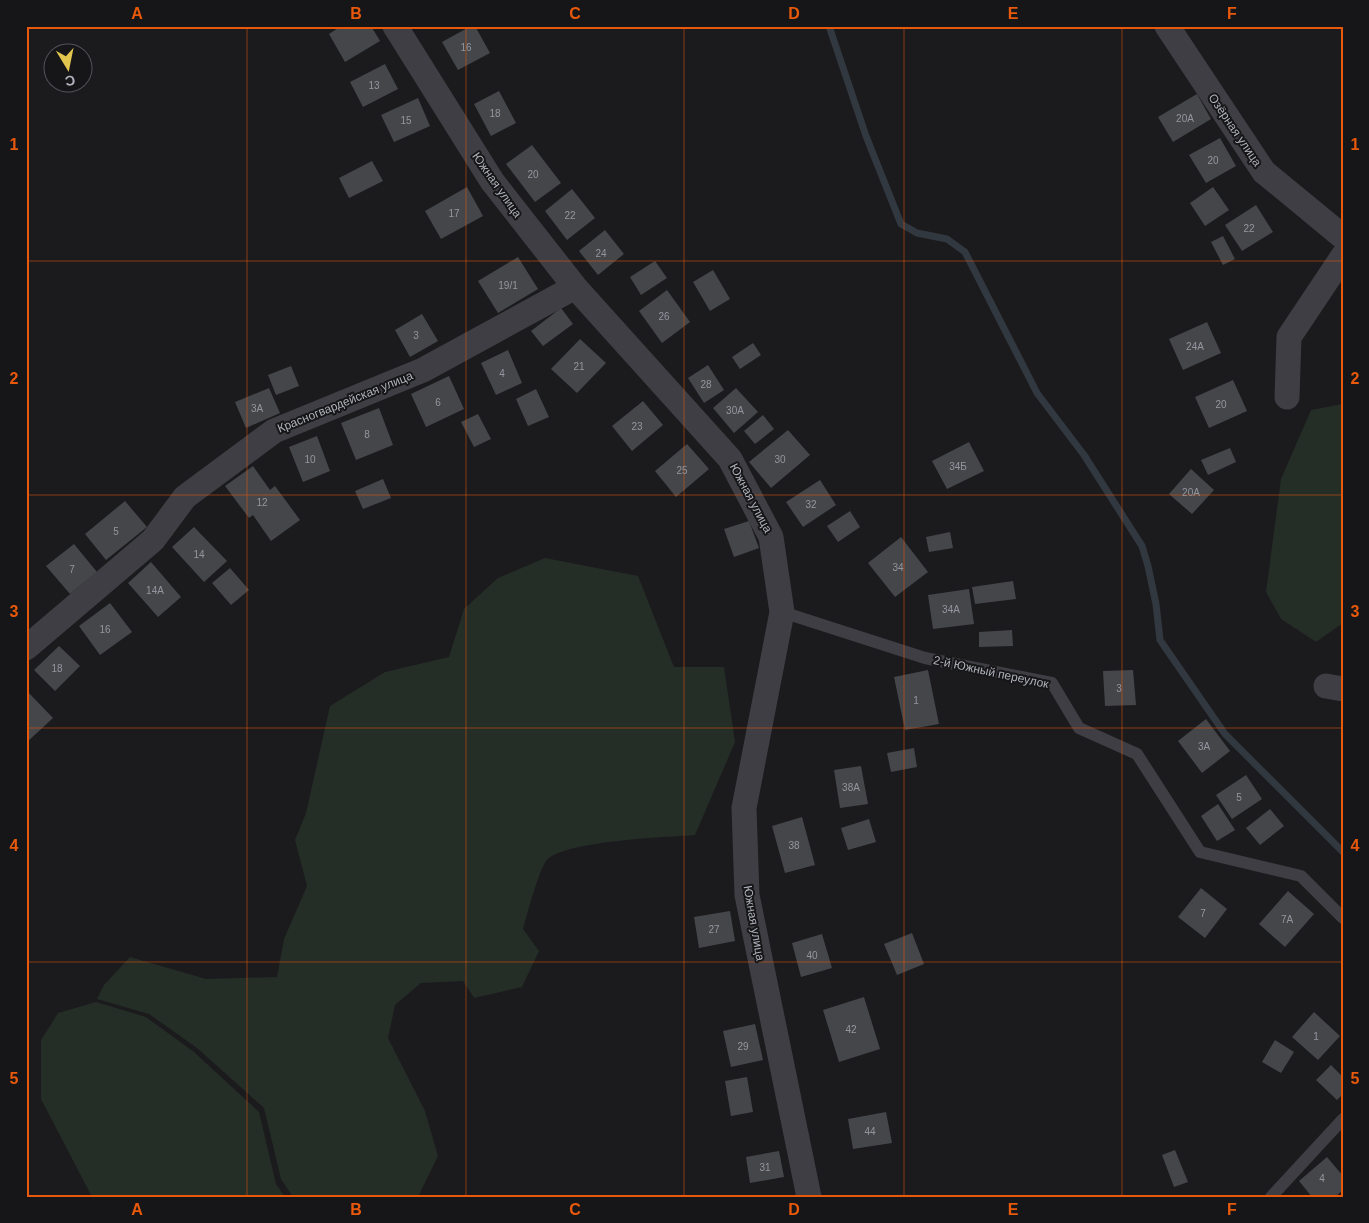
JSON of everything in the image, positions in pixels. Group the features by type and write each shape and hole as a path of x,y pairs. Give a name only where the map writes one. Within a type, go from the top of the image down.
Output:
{"street":[{"name":"Южная улица","path":"395,26 492,181 575,288 730,459 771,537 782,612 744,808 747,895 809,1197"},
{"name":"Озёрная улица","path":"1167,26 1264,172 1343,237"},
{"path":"1286,396 1289,337 1343,256"},
{"name":"Красногвардейская улица","path":"26,648 154,540 184,497 274,431 423,370 575,288"}],"lane":[{"name":"2-й Южный переулок","path":"782,612 924,658 1052,682 1079,728 1138,754 1200,852 1300,876 1343,918"},
{"path":"1271,1197 1343,1119"}],"shaded area":[{"path":"1343,404 1343,623 1316,642 1281,619 1266,592 1281,479 1311,410"},
{"path":"545,558 638,576 674,667 724,667 735,742 695,835 594,844 573,848 547,860 537,882 523,929 539,951 522,987 474,998 463,981 421,983 395,1005 388,1038 425,1111 438,1156 418,1197 293,1197 281,1179 264,1108 197,1048 149,1014 97,999 104,985 130,957 206,979 277,977 284,939 307,886 295,840 306,813 330,706 385,672 449,657 464,609 498,578"},
{"path":"96,1002 146,1017 194,1052 259,1112 276,1184 285,1197 92,1197 41,1099 41,1040 58,1013"}],"building":[{"path":"341,26 371,26 380,41 345,62 329,34"},
{"path":"471,26 475,26 490,53 458,70 442,42"},
{"path":"385,64 398,89 363,107 350,82"},
{"path":"499,91 516,123 491,136 474,104"},
{"path":"1197,94 1211,119 1173,142 1158,117"},
{"path":"418,98 430,126 394,142 381,115"},
{"path":"1220,138 1236,166 1206,183 1189,155"},
{"path":"532,145 561,183 535,202 506,164"},
{"path":"372,161 383,181 349,198 339,178"},
{"path":"467,187 483,216 441,239 425,211"},
{"path":"1213,187 1229,210 1205,226 1190,203"},
{"path":"572,189 595,218 567,240 545,211"},
{"path":"1256,205 1273,232 1242,251 1225,225"},
{"path":"605,230 624,254 598,275 579,251"},
{"path":"1223,236 1235,259 1223,265 1211,242"},
{"path":"518,257 538,289 498,313 478,281"},
{"path":"655,261 667,278 641,295 630,277"},
{"path":"713,270 730,299 710,311 693,282"},
{"path":"667,290 690,322 662,343 639,311"},
{"path":"561,308 573,324 543,346 531,331"},
{"path":"422,314 438,341 410,357 395,330"},
{"path":"1207,322 1221,353 1183,370 1169,339"},
{"path":"580,339 606,363 577,393 551,369"},
{"path":"753,343 761,355 740,369 732,357"},
{"path":"508,350 522,383 496,395 481,363"},
{"path":"708,365 724,390 704,403 688,378"},
{"path":"291,366 299,386 276,395 268,375"},
{"path":"449,376 464,409 426,427 411,394"},
{"path":"1233,380 1247,411 1209,428 1195,397"},
{"path":"269,388 280,413 246,428 235,402"},
{"path":"736,388 758,412 734,433 713,408"},
{"path":"536,389 549,417 528,426 516,399"},
{"path":"643,401 663,425 632,451 612,426"},
{"path":"379,408 393,445 356,460 341,423"},
{"path":"478,414 491,439 474,447 461,422"},
{"path":"763,415 774,429 755,444 744,431"},
{"path":"788,430 810,455 771,488 749,462"},
{"path":"317,436 330,471 303,482 289,447"},
{"path":"969,442 984,471 947,489 932,461"},
{"path":"687,444 709,469 676,497 655,471"},
{"path":"1230,448 1236,462 1208,475 1201,460"},
{"path":"253,466 270,490 275,486 300,520 271,541 253,515 249,518 225,486"},
{"path":"1191,469 1214,490 1192,514 1169,494"},
{"path":"383,479 391,498 363,509 355,491"},
{"path":"820,480 836,505 803,527 786,502"},
{"path":"125,501 147,527 106,560 85,534"},
{"path":"850,511 860,527 838,542 827,526"},
{"path":"749,521 759,548 734,557 724,529"},
{"path":"194,527 227,561 204,582 172,547"},
{"path":"950,532 953,548 929,552 926,537"},
{"path":"901,537 928,572 895,597 868,563"},
{"path":"74,544 97,572 70,594 46,566"},
{"path":"151,562 181,597 158,617 128,583"},
{"path":"230,568 249,590 231,605 212,583"},
{"path":"1013,581 1016,599 975,604 972,587"},
{"path":"969,589 974,624 933,629 928,595"},
{"path":"110,603 132,632 100,655 79,626"},
{"path":"1012,630 1013,646 979,647 979,632"},
{"path":"59,646 80,666 55,691 34,670"},
{"path":"928,670 939,724 905,730 894,677"},
{"path":"1133,670 1136,705 1105,706 1103,671"},
{"path":"26,690 53,718 26,743"},
{"path":"1206,719 1230,751 1202,773 1178,741"},
{"path":"914,748 917,767 891,772 887,753"},
{"path":"861,766 868,804 840,808 834,770"},
{"path":"1246,775 1262,799 1232,819 1216,795"},
{"path":"1218,804 1235,830 1217,841 1201,816"},
{"path":"1270,809 1284,826 1260,845 1246,828"},
{"path":"802,817 815,865 785,873 772,826"},
{"path":"869,819 876,842 848,850 841,828"},
{"path":"1201,888 1227,909 1205,938 1178,917"},
{"path":"1288,891 1314,914 1285,947 1259,924"},
{"path":"730,911 735,941 699,948 694,917"},
{"path":"912,933 924,964 897,975 884,944"},
{"path":"822,934 832,968 801,977 792,943"},
{"path":"864,997 880,1049 839,1062 823,1010"},
{"path":"1314,1012 1340,1036 1318,1060 1292,1037"},
{"path":"755,1024 763,1060 731,1067 723,1031"},
{"path":"1275,1040 1294,1052 1281,1073 1262,1062"},
{"path":"1331,1065 1343,1077 1343,1094 1337,1100 1316,1080"},
{"path":"747,1077 753,1112 731,1116 725,1081"},
{"path":"886,1112 892,1143 853,1149 848,1119"},
{"path":"1175,1150 1188,1182 1174,1187 1162,1155"},
{"path":"779,1151 784,1177 750,1183 746,1157"},
{"path":"1327,1157 1343,1176 1343,1190 1335,1197 1312,1197 1299,1181"}],"waterway":[{"path":"829,26 866,136 901,224 917,233 947,239 965,252 1037,393 1084,455 1142,546 1156,604 1160,640 1225,734 1343,852"}]}
